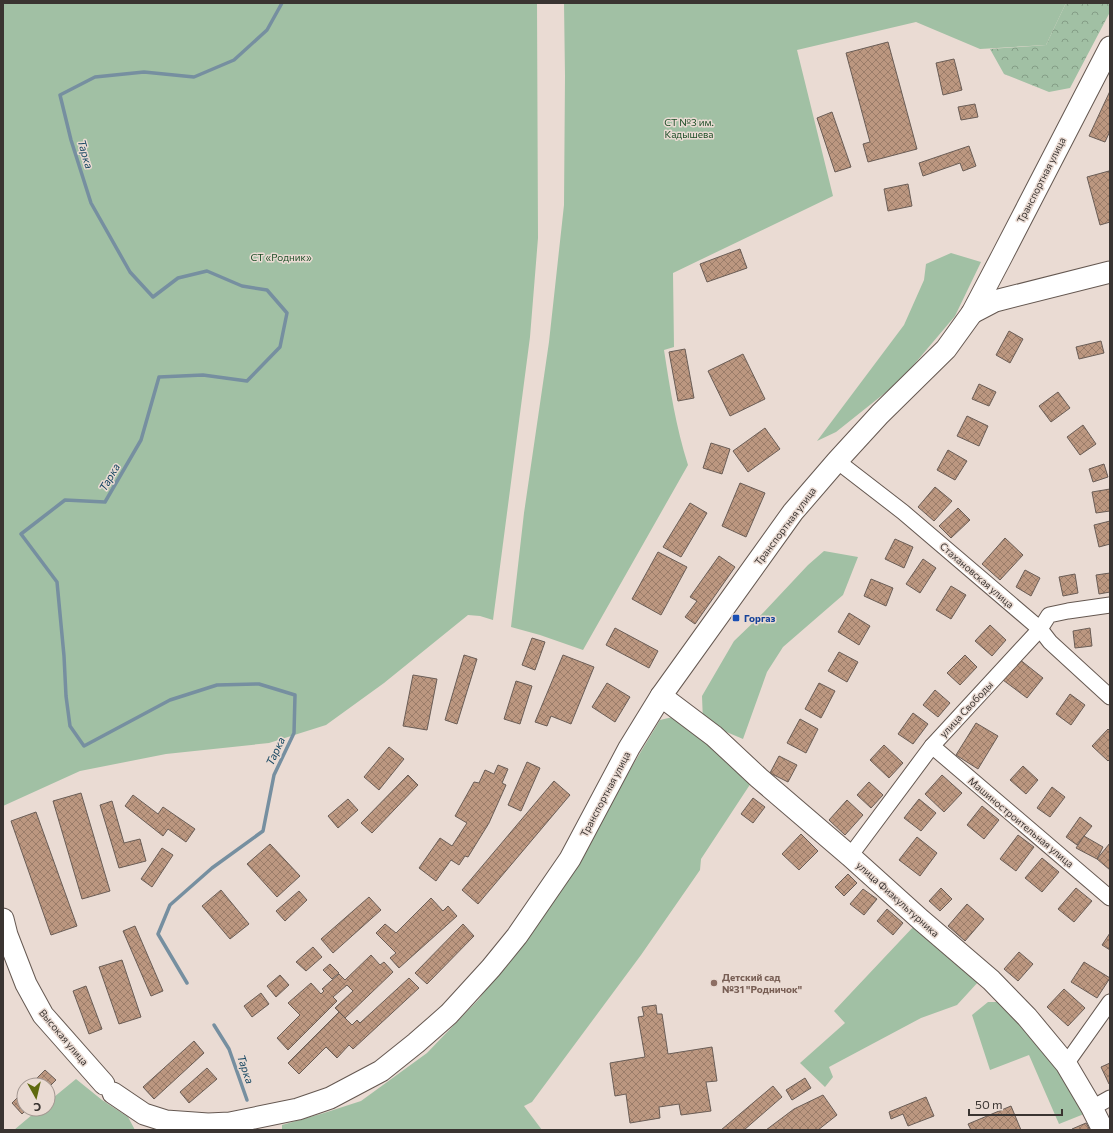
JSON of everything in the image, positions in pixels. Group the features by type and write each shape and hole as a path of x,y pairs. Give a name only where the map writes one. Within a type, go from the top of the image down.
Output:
{"street":[{"name":"Транспортная улица","path":"146,1122 166,1121 208,1124 230,1123 298,1109 330,1098 381,1071 416,1044 449,1014 491,968 570,859 629,748 661,696 793,512 880,414 946,350 972,313 1110,47"},
{"name":"Транспортная улица","path":"972,313 995,301 1110,272"},
{"name":"Стахановская улица","path":"837,461 904,512 1040,629 1050,642 1110,697"},
{"name":"улица Свободы","path":"850,856 932,746 1040,629 1049,615 1110,605"},
{"name":"улица Физкультурника","path":"661,696 714,736 759,778 991,980 1027,1017 1101,1103 1103,1130"},
{"name":"Машиностроительная улица","path":"932,746 1110,898"},
{"name":"Высокая улица","path":"3,919 7,935 26,984 43,1015 108,1089 146,1122"},
{"path":"1066,1064 1110,1002"},
{"path":"203,1130 230,1123"}],"green space":[{"name":"СТ «Родник»","path":"3,3 537,3 538,238 530,337 493,620 480,616 468,615 384,683 326,725 269,743 166,754 80,771 3,806"},
{"name":"СТ №3 им. Кадышева","path":"564,3 1066,3 1046,45 980,49 916,22 797,50 833,196 673,273 674,347 664,350 671,394 688,465 583,650 540,635 511,627 524,513 549,342 564,205"},
{"path":"1066,3 1110,3 1110,12 1070,88 1049,92 1004,74 990,49 1046,45"},
{"path":"951,253 981,262 955,316 900,381 836,432 817,441 904,325 924,280 926,264"},
{"path":"824,551 858,557 843,595 783,647 767,672 743,739 703,722 702,696 734,641 808,565"},
{"path":"677,716 751,783 701,859 700,870 641,955 532,1102 524,1106 542,1130 282,1130 282,1125 361,1101 427,1053 479,999 567,874 660,720"},
{"path":"915,925 979,981 957,1005 921,1018 829,1067 833,1077 825,1087 800,1063 845,1023 834,1011"},
{"path":"988,1002 999,1002 1015,1018 1063,1075 1084,1114 1059,1124 1029,1055 990,1070 972,1015"},
{"path":"76,1079 102,1100 128,1117 135,1130 14,1130 29,1117 56,1117 56,1095"}],"building":[{"path":"888,42 917,149 868,162 863,144 870,142 846,53"},
{"path":"954,59 962,90 943,95 936,63"},
{"path":"1110,91 1110,131 1105,142 1089,136"},
{"path":"975,104 978,117 961,120 958,107"},
{"path":"832,112 851,167 835,172 817,118"},
{"path":"969,146 976,166 963,171 960,163 923,176 919,163"},
{"path":"1109,171 1110,222 1100,225 1087,177"},
{"path":"908,184 912,206 888,211 884,189"},
{"path":"740,249 747,268 707,282 700,264"},
{"path":"1009,331 1023,339 1010,363 996,355"},
{"path":"1101,341 1104,353 1079,359 1076,347"},
{"path":"685,349 694,398 678,401 669,352"},
{"path":"743,354 765,399 730,416 708,371"},
{"path":"979,384 996,392 989,406 972,399"},
{"path":"1058,392 1070,408 1051,422 1039,406"},
{"path":"967,416 988,426 979,446 957,436"},
{"path":"1083,425 1096,444 1080,455 1067,437"},
{"path":"765,428 780,449 748,472 733,451"},
{"path":"711,443 730,449 722,474 703,468"},
{"path":"948,450 967,461 955,480 937,470"},
{"path":"1104,464 1108,477 1093,482 1089,469"},
{"path":"740,483 765,493 746,537 722,526"},
{"path":"935,487 952,501 934,521 918,507"},
{"path":"1110,489 1110,511 1096,513 1092,492"},
{"path":"690,503 707,513 681,557 663,547"},
{"path":"958,508 970,520 951,538 939,526"},
{"path":"1110,521 1110,544 1099,547 1094,525"},
{"path":"1005,538 1023,555 1000,580 982,564"},
{"path":"895,539 913,547 904,568 885,559"},
{"path":"658,552 687,567 661,615 632,599"},
{"path":"719,556 735,567 695,624 685,617 697,601 690,597"},
{"path":"923,559 936,568 920,593 906,584"},
{"path":"1025,570 1040,578 1031,596 1016,587"},
{"path":"1110,573 1110,592 1099,594 1096,575"},
{"path":"1075,574 1078,593 1063,596 1059,577"},
{"path":"871,579 893,588 886,606 864,596"},
{"path":"951,586 966,595 951,619 936,610"},
{"path":"849,613 870,626 859,645 838,632"},
{"path":"990,625 1006,640 992,656 975,641"},
{"path":"615,628 658,651 649,668 606,645"},
{"path":"1090,628 1092,646 1075,648 1073,631"},
{"path":"532,638 545,642 535,670 522,665"},
{"path":"839,652 858,662 847,682 828,671"},
{"path":"464,655 477,659 457,724 445,720"},
{"path":"563,655 594,667 571,724 551,716 547,726 535,722"},
{"path":"965,655 977,667 960,685 947,673"},
{"path":"1019,659 1043,678 1027,698 1003,680"},
{"path":"413,675 437,679 427,730 403,726"},
{"path":"516,681 532,686 520,724 504,719"},
{"path":"607,683 630,697 615,722 592,707"},
{"path":"819,683 835,691 821,718 805,709"},
{"path":"935,690 950,703 938,717 923,705"},
{"path":"1070,694 1085,705 1071,725 1056,714"},
{"path":"913,713 928,724 913,744 898,734"},
{"path":"800,719 818,729 806,753 787,743"},
{"path":"976,723 998,736 978,769 956,755"},
{"path":"1108,729 1110,731 1110,759 1108,761 1092,746"},
{"path":"884,745 903,763 889,778 870,760"},
{"path":"389,747 404,759 379,790 364,777"},
{"path":"779,756 797,765 788,782 770,773"},
{"path":"527,762 540,768 521,811 508,805"},
{"path":"498,765 508,769 502,783 506,785 489,823 468,857 465,856 459,865 451,860 436,881 419,868 440,838 452,846 467,823 455,816 474,782 479,783 485,770 494,774"},
{"path":"1023,766 1038,780 1026,794 1010,780"},
{"path":"408,775 418,785 372,833 361,823"},
{"path":"942,775 962,793 944,812 925,794"},
{"path":"554,781 570,795 478,904 462,890"},
{"path":"869,782 883,795 871,808 857,795"},
{"path":"1052,787 1065,797 1050,817 1037,808"},
{"path":"81,793 110,891 82,899 53,801"},
{"path":"133,795 158,814 163,807 195,829 186,842 168,829 163,836 125,806"},
{"path":"753,798 765,807 753,823 741,814"},
{"path":"348,799 358,810 338,828 328,816"},
{"path":"919,799 936,813 921,831 904,818"},
{"path":"847,800 863,815 845,835 829,820"},
{"path":"112,801 124,843 140,839 146,861 119,868 100,805"},
{"path":"982,806 999,820 984,839 967,825"},
{"path":"36,812 77,926 51,935 11,821"},
{"path":"1080,817 1092,826 1077,845 1066,837"},
{"path":"801,834 818,851 799,870 782,854"},
{"path":"1018,835 1034,847 1016,871 1000,859"},
{"path":"1084,836 1103,847 1097,859 1076,848"},
{"path":"917,837 937,853 920,876 899,860"},
{"path":"1110,843 1110,870 1097,859"},
{"path":"270,844 300,876 277,897 247,864"},
{"path":"162,848 173,855 152,887 141,879"},
{"path":"1042,858 1059,872 1042,892 1025,878"},
{"path":"848,874 857,883 844,896 835,887"},
{"path":"941,888 952,899 940,911 929,901"},
{"path":"1076,888 1092,901 1074,922 1058,909"},
{"path":"863,889 877,899 864,915 850,904"},
{"path":"221,890 249,924 230,939 202,906"},
{"path":"299,891 307,900 285,921 276,911"},
{"path":"369,897 381,910 333,953 321,939"},
{"path":"431,898 443,911 448,906 457,916 399,968 390,958 396,953 376,933 385,924 396,933"},
{"path":"967,904 984,919 965,941 948,926"},
{"path":"887,909 903,923 893,935 877,921"},
{"path":"463,924 474,936 427,984 415,973"},
{"path":"135,926 163,991 151,996 123,931"},
{"path":"1110,933 1110,950 1102,945"},
{"path":"313,947 322,957 306,971 296,962"},
{"path":"1019,952 1033,964 1018,981 1004,969"},
{"path":"371,955 380,965 384,962 393,972 345,1018 335,1008 353,991 347,985 333,997 337,1001 288,1050 277,1038 300,1015 288,1003 311,983 321,994 324,991 322,989 339,974 345,980"},
{"path":"122,960 141,1017 119,1024 99,967"},
{"path":"1084,962 1110,978 1097,998 1071,982"},
{"path":"330,964 339,973 332,979 323,970"},
{"path":"280,975 289,985 276,997 267,986"},
{"path":"409,978 419,988 353,1049 349,1045 337,1058 326,1047 299,1074 288,1063 339,1012 352,1025 357,1020 360,1023"},
{"path":"86,986 102,1029 89,1034 73,991"},
{"path":"1064,989 1085,1008 1068,1026 1047,1007"},
{"path":"261,993 269,1004 252,1017 244,1006"},
{"path":"656,1005 657,1014 662,1014 668,1054 712,1047 717,1081 706,1082 711,1111 681,1115 679,1104 659,1107 660,1118 630,1123 626,1094 615,1096 610,1063 645,1057 638,1017 644,1016 642,1007"},
{"path":"194,1041 204,1053 154,1099 143,1087"},
{"path":"1110,1063 1110,1084 1109,1084 1101,1067"},
{"path":"207,1068 217,1079 189,1103 180,1092"},
{"path":"45,1070 53,1077 38,1077"},
{"path":"805,1078 811,1088 792,1100 786,1090"},
{"path":"773,1086 782,1097 744,1130 721,1130"},
{"path":"823,1095 837,1115 818,1130 766,1130 794,1109"},
{"path":"926,1097 934,1116 908,1126 903,1114 891,1119 889,1112"},
{"path":"16,1099 16,1107 12,1103"},
{"path":"1011,1106 1021,1130 971,1130 968,1124"},
{"path":"1086,1123 1090,1130 1072,1129"}],"waterway":[{"name":"Тарка","path":"187,983 158,934 170,905 212,868 263,831 274,775 294,733 295,695 259,684 217,685 170,700 84,746 70,726 66,696 57,582 21,534 65,500 105,502 141,440 159,377 203,375 247,381 280,347 287,313 267,290 242,286 207,271 178,278 153,297 130,272 91,203 71,140 60,95 95,77 144,72 194,77 234,60 267,30 282,3"},
{"name":"Тарка","path":"214,1025 229,1049 247,1100"}],"place":[{"name":"Горгаз","path":"736,618"},
{"name":"Детский сад №31 \"Родничок\"","path":"714,983"}]}
